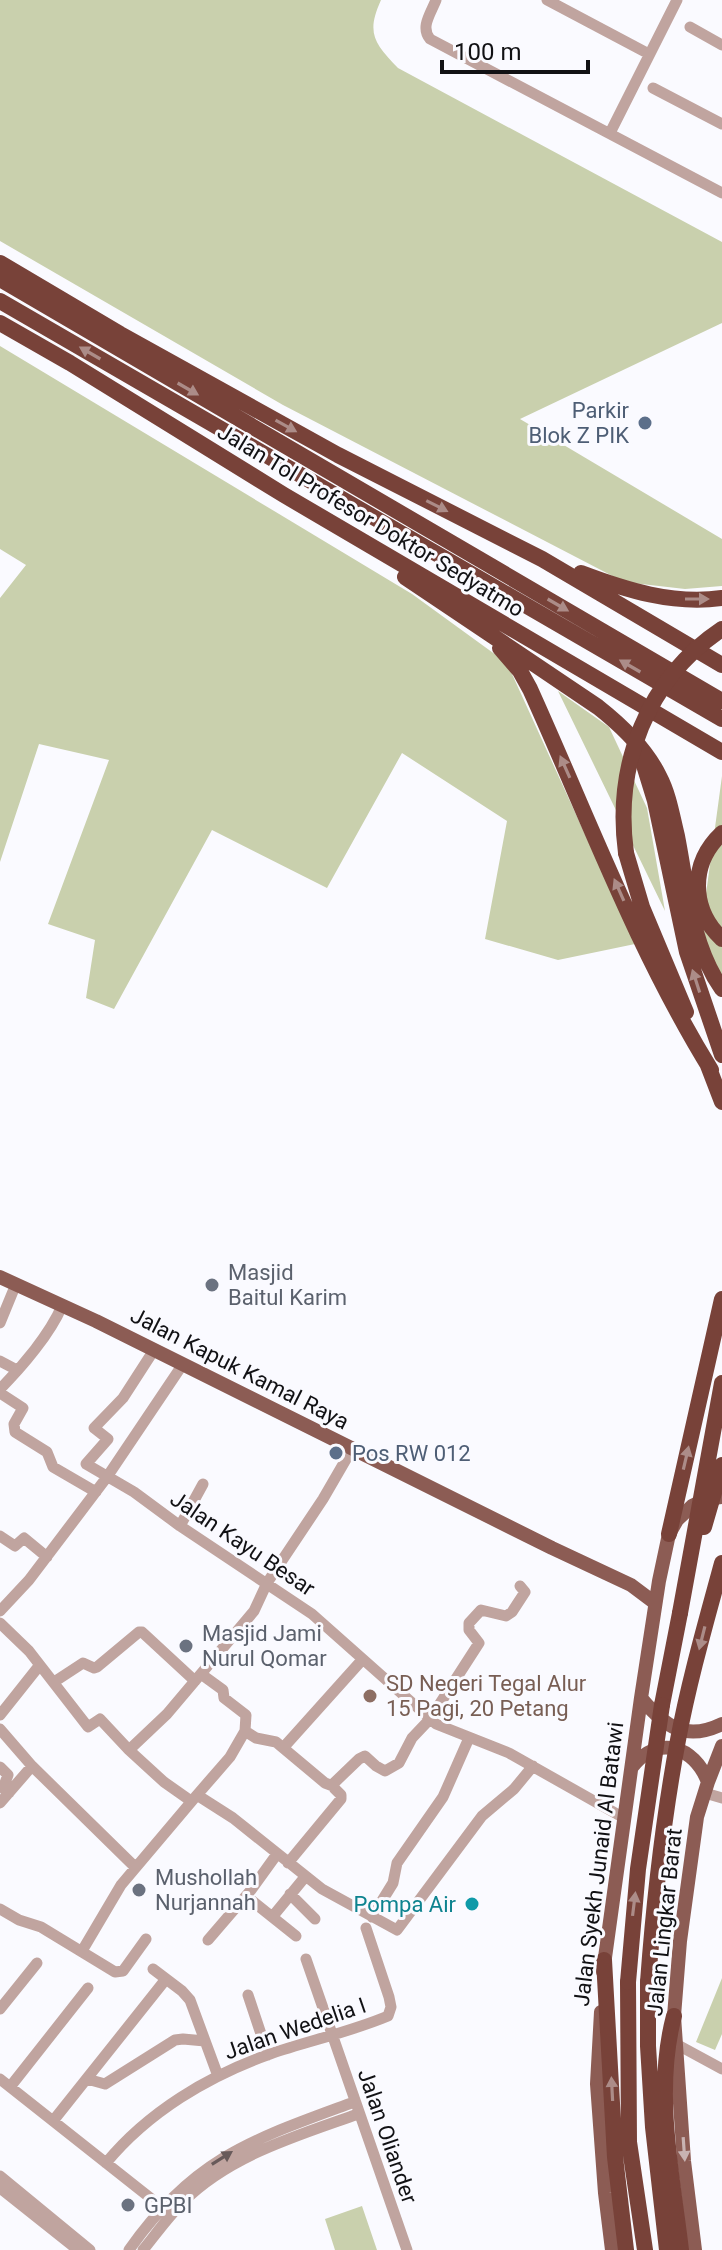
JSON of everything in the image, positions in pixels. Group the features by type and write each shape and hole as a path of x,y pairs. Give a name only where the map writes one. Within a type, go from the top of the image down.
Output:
{"highway":[{"name":"Jalan Tol Profesor Doktor Sedyatmo","path":"0,263 120,334 338,455 542,559 722,665"},
{"name":"Jalan Tol Profesor Doktor Sedyatmo","path":"0,279 722,701"},
{"name":"Jalan Tol Profesor Doktor Sedyatmo","path":"0,301 722,719"},
{"name":"Jalan Tol Profesor Doktor Sedyatmo","path":"0,323 284,495 722,752"},
{"path":"284,495 590,701 605,712 649,758 664,786 707,964 722,989"},
{"path":"542,559 635,592 690,600 722,598"},
{"path":"722,629 692,653 652,705 637,737 624,791 623,828 631,877 722,1102"},
{"path":"486,632 513,663 530,689 662,987 711,1070"},
{"path":"679,639 722,652"},
{"path":"632,739 650,784 687,952 722,1055"},
{"path":"722,833 712,843 702,862 697,887 706,920 722,939"},
{"path":"669,1534 722,1299"},
{"path":"645,2250 629,2142 628,1982 632,1920 656,1738 722,1383"},
{"path":"680,1613 722,1465"},
{"path":"667,2250 653,2127 648,1982 659,1854 678,1739 722,1563"},
{"path":"604,1960 615,2157 626,2250"},
{"path":"674,2016 669,2037 666,2088 668,2139 681,2250"}],"main road":[{"name":"Jalan Kapuk Kamal Raya","path":"0,1277 631,1585 655,1603"},
{"path":"669,1534 677,1520 692,1506 706,1499 722,1497"},
{"name":"Jalan Syekh Junaid Al Batawi","path":"612,2250 597,2084 604,1960 655,1603 669,1534"},
{"path":"631,1585 659,1581"},
{"path":"641,1698 667,1726 696,1731 722,1724"},
{"name":"Jalan Lingkar Barat","path":"695,2250 684,2161 674,2016 682,1925 697,1817 722,1746"},
{"path":"632,1767 645,1754 662,1747 673,1748 698,1763 706,1788"}],"street":[{"path":"436,0 425,28 430,39 722,193"},
{"path":"547,0 649,54"},
{"path":"610,133 677,0"},
{"path":"690,27 722,45"},
{"path":"653,88 722,124"},
{"path":"0,1323 16,1284"},
{"path":"62,1306 58,1316 0,1391 23,1408 14,1424 15,1432 47,1452 53,1467 96,1492"},
{"path":"107,1477 86,1464 108,1439 94,1428 123,1398 154,1350"},
{"path":"0,1361 17,1370"},
{"path":"0,1611 29,1580 96,1492 183,1364"},
{"path":"129,1750 167,1714 254,1611 267,1583 352,1449"},
{"name":"Jalan Kayu Besar","path":"107,1477 134,1492 312,1614 436,1724 509,1753 624,1818"},
{"path":"180,1526 203,1484"},
{"path":"0,1536 15,1546 24,1538 47,1557"},
{"path":"333,1786 363,1756 387,1771 399,1763 412,1738 430,1719 479,1643 469,1630 469,1623 481,1610 506,1616 512,1612 525,1592 520,1586"},
{"path":"0,1623 29,1651 88,1727 100,1719 164,1782 233,1818 322,1889 367,1919 394,1930 400,1929 482,1816 514,1789 533,1766"},
{"path":"54,1682 81,1664 97,1667 142,1632 198,1678 223,1690 223,1698 246,1715 245,1731 230,1757 121,1885 82,1951"},
{"path":"283,1748 362,1660"},
{"path":"0,1715 39,1666"},
{"path":"0,1729 32,1766 135,1867"},
{"path":"245,1731 256,1738 274,1741 341,1795 341,1799 288,1863"},
{"path":"367,1919 393,1883 397,1863 443,1797 469,1738"},
{"path":"0,1803 32,1766"},
{"path":"0,1767 8,1775 3,1788 9,1793"},
{"path":"706,1788 722,1798"},
{"path":"208,1940 277,1854"},
{"path":"273,1916 305,1877"},
{"path":"290,1894 315,1919"},
{"path":"246,1896 296,1936"},
{"path":"0,1909 19,1920 41,1927 115,1972 127,1967 146,1939"},
{"name":"Jalan Wedelia I","path":"106,2163 124,2141 148,2120 218,2076 268,2055 388,2016 391,2007 367,1919"},
{"name":"Jalan Oliander","path":"306,1959 407,2250"},
{"path":"0,2009 37,1963"},
{"path":"153,1969 190,2000 218,2076"},
{"path":"53,2121 166,1979"},
{"path":"88,1988 5,2083 163,2208"},
{"path":"248,1995 268,2055"},
{"path":"87,2079 101,2084 109,2083 175,2040 205,2041"},
{"path":"676,2044 722,2069"},
{"path":"129,2250 175,2194 233,2150 264,2135 356,2108"},
{"path":"143,2250 183,2202 240,2161 356,2108"},
{"path":"0,2176 90,2250"},
{"path":"0,2188 78,2250"}],"green space":[{"path":"0,0 381,0 374,21 375,37 398,68 722,242 722,323 520,419 722,539 722,586 685,589 624,582 283,405 0,241"},
{"path":"0,346 412,594 507,663 635,944 558,960 485,939 507,821 402,753 327,888 212,830 114,1009 86,998 95,940 48,924 109,760 39,744 0,862 0,598 26,565 0,549"},
{"path":"558,691 609,727 647,808 665,911"},
{"path":"722,776 722,988 700,938"},
{"path":"722,1978 722,2034 715,2050 696,2042"},
{"path":"362,2206 377,2250 335,2250 325,2219"}],"place":[{"name":"Parkir Blok Z PIK","path":"645,423"},
{"name":"Masjid Baitul Karim","path":"212,1285"},
{"name":"Pos RW 012","path":"336,1453"},
{"name":"Masjid Jami Nurul Qomar","path":"186,1646"},
{"name":"SD Negeri Tegal Alur 15 Pagi, 20 Petang","path":"370,1696"},
{"name":"Mushollah Nurjannah","path":"139,1890"},
{"name":"Pompa Air","path":"472,1904"},
{"name":"GPBI","path":"128,2205"}]}
